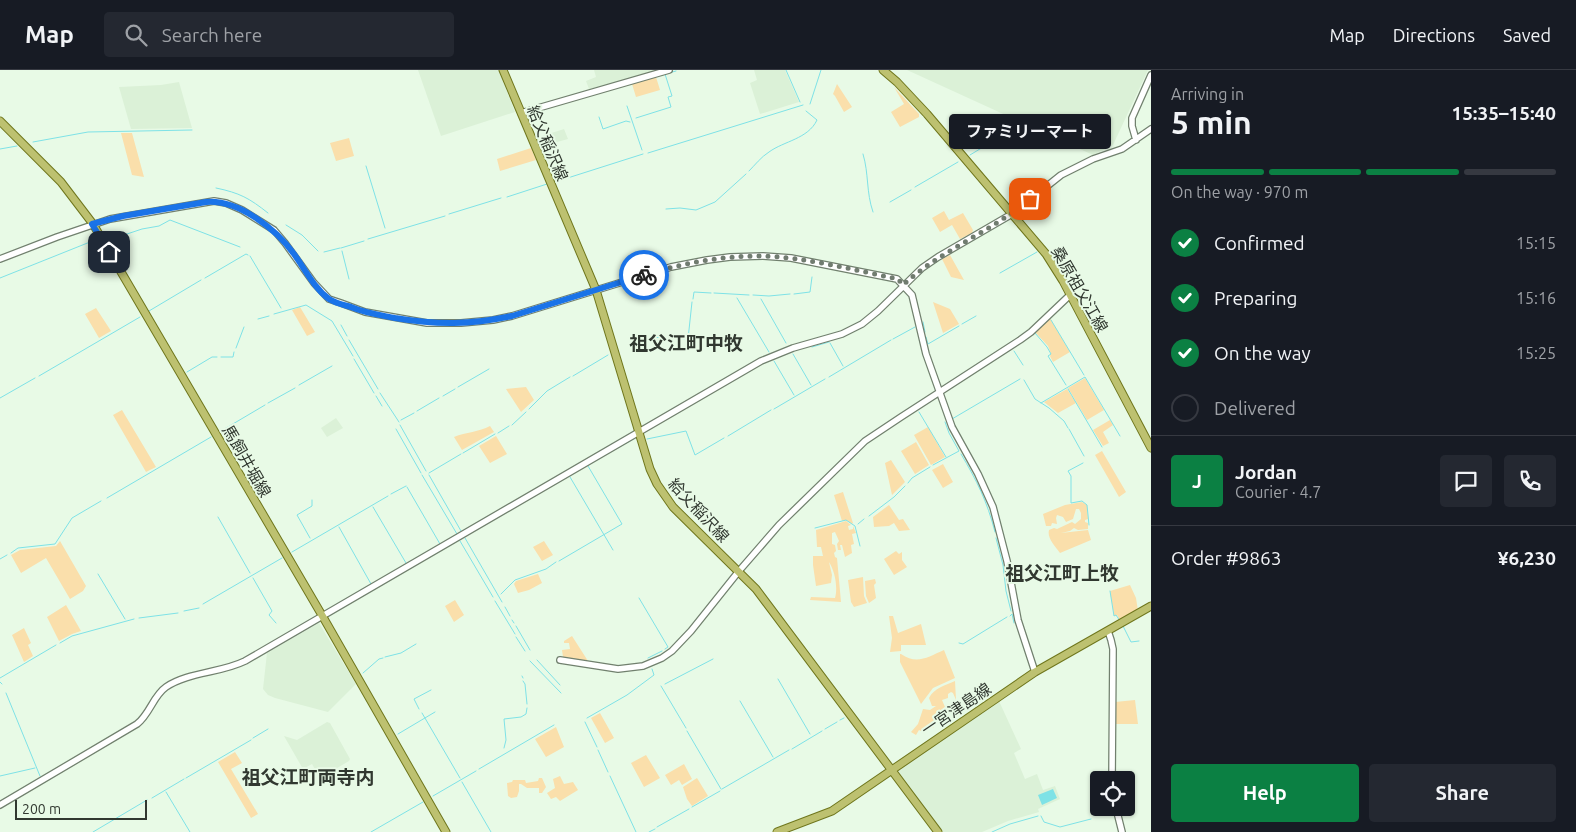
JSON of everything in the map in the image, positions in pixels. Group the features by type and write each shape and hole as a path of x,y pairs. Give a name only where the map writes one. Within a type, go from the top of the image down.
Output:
{"main road":[{"name":"給父稲沢線","path":"503,70 596,290 650,469 662,492 681,515 756,589 938,832"},
{"name":"桑原祖父江線","path":"883,70 927,114 1046,254 1070,295 1151,448"},
{"name":"馬飼井堀線","path":"0,121 61,182 92,224 323,616 446,832"},
{"name":"一宮津島線","path":"777,832 826,814 1035,672 1151,606"}],"street":[{"path":"521,113 669,70"},
{"path":"1136,140 1132,118 1151,75"},
{"path":"0,805 137,724 148,714 160,692 168,686 187,678 238,665 760,361 853,329 878,311 922,268 1012,214 1060,174 1122,149 1151,129"},
{"path":"0,259 92,224 123,216 214,201 226,203 242,210 274,230 314,283 329,299 365,312 427,323 461,323 493,320 512,316 683,264 747,256 791,258 898,279 912,296 926,354 957,438 978,474 993,507 1007,561 1018,620 1035,672"},
{"path":"560,660 618,669 652,663 672,651 691,631 779,525 866,441 1025,336 1070,295"},
{"path":"1108,631 1112,640 1113,650 1112,771"},
{"path":"1118,816 1122,832"}],"shaded area":[{"path":"418,70 499,70 515,112 441,136"},
{"path":"594,70 656,70 609,85 589,89 586,81 596,77"},
{"path":"754,70 785,70 799,102 760,114 750,83 757,80"},
{"path":"907,70 1148,70 1113,145 1093,155"},
{"path":"656,77 660,90 636,97 632,84"},
{"path":"179,82 192,128 131,129 119,87"},
{"path":"837,84 852,107 844,112 833,94"},
{"path":"894,87 919,114 919,117 900,127 891,112 904,104"},
{"path":"564,129 568,139 539,147 536,138"},
{"path":"121,133 132,133 144,177 132,175"},
{"path":"349,138 354,156 336,161 330,143"},
{"path":"531,148 536,160 500,171 497,159"},
{"path":"944,211 949,220 963,213 973,230 972,233 960,239 952,225 940,232 932,218"},
{"path":"950,255 964,280 951,277 942,259"},
{"path":"933,302 950,309 959,324 943,333"},
{"path":"300,307 315,332 307,336 292,310"},
{"path":"96,308 111,331 99,338 85,314"},
{"path":"1050,318 1070,352 1053,362 1048,346 1035,332"},
{"path":"1085,378 1104,410 1087,420 1068,388"},
{"path":"526,387 534,400 521,412 506,389"},
{"path":"1067,389 1076,403 1058,413 1044,402"},
{"path":"122,410 156,467 146,472 113,415"},
{"path":"336,418 343,428 327,437 321,428"},
{"path":"1110,420 1113,425 1103,432 1109,443 1103,446 1093,430"},
{"path":"490,426 494,432 462,450 454,437 481,430"},
{"path":"928,427 945,457 931,465 914,435"},
{"path":"496,436 507,454 490,463 479,446"},
{"path":"916,442 929,465 915,474 901,451"},
{"path":"1102,451 1126,492 1119,497 1095,455"},
{"path":"891,460 905,482 892,495 885,463"},
{"path":"943,464 953,482 943,488 932,470"},
{"path":"843,492 852,524 846,520 842,521 834,495"},
{"path":"1082,502 1087,505 1088,519 1085,522 1088,523 1088,529 1078,530 1074,528 1061,533 1088,530 1091,540 1060,553 1050,539 1049,530 1057,529 1072,522 1075,524 1081,519 1081,513 1079,509 1076,509 1073,519 1066,522 1063,517 1057,515 1057,524 1052,523 1051,526 1046,526 1043,514 1065,505"},
{"path":"889,505 899,520 903,519 910,530 899,531 894,523 889,526 874,527 873,517"},
{"path":"846,521 851,525 848,526 849,530 853,529 853,526 856,533 852,534 854,544 851,545 852,553 845,557 842,545 840,545 841,550 838,550 837,544 839,541 835,532 832,533 832,544 835,545 836,551 834,553 837,558 841,602 810,600 811,597 835,598 836,594 834,575 829,562 832,575 831,583 816,586 813,556 823,556 821,547 817,547 816,530"},
{"path":"60,541 86,586 83,591 70,599 46,558 21,573 11,555 20,550 56,546"},
{"path":"544,541 553,555 542,561 533,547"},
{"path":"896,551 899,554 902,552 902,560 907,567 894,575 884,559"},
{"path":"538,574 542,583 518,593 514,584 516,581"},
{"path":"863,577 864,596 867,603 854,607 851,602 848,580"},
{"path":"875,579 876,598 869,603 866,596 865,581"},
{"path":"1130,585 1136,598 1138,611 1120,621 1117,615 1114,616 1110,591"},
{"path":"455,600 464,615 454,622 445,606"},
{"path":"66,605 81,631 59,641 47,617"},
{"path":"889,616 893,616 898,633 921,624 926,645 901,645 901,651 890,652 892,638"},
{"path":"319,623 356,684 328,712 275,698 268,695 263,689 267,653"},
{"path":"24,628 31,643 28,645 33,656 24,662 12,635"},
{"path":"572,636 588,661 563,657 562,650 570,649 569,643 564,643 564,641"},
{"path":"944,650 955,678 933,688 921,704 900,662 900,654 912,659 922,659"},
{"path":"955,681 956,700 951,692 948,694 948,698 942,700 945,707 936,715 938,719 933,728 929,727 921,731 919,730 916,735 911,732 918,724 923,709 930,710 936,706 932,706 929,698 931,695 940,687"},
{"path":"1135,700 1138,724 1115,724 1115,702"},
{"path":"999,701 1021,749 1014,753 1025,779 1037,774 1043,790 1055,786 1060,799 1038,809 1039,812 1008,821 982,832 942,832 899,773 899,769"},
{"path":"600,713 614,738 605,743 591,718"},
{"path":"327,722 330,723 350,759 320,778 312,764 303,769 284,736 297,740"},
{"path":"556,727 564,747 546,757 535,739"},
{"path":"235,752 242,763 231,769 258,814 251,818 218,762"},
{"path":"646,755 660,778 644,787 631,763"},
{"path":"684,764 692,779 682,785 679,780 671,785 665,775"},
{"path":"560,776 564,784 573,782 578,790 560,801 556,797 551,799 547,793 555,788 553,779"},
{"path":"539,778 542,778 546,787 542,793 539,793 539,788 527,788 519,784 517,797 511,798 508,796 507,783 513,780 525,780 526,783 538,781"},
{"path":"697,778 708,796 692,806 687,799 683,787"}],"water":[{"path":"1053,789 1057,798 1042,805 1038,795"}],"waterway":[{"path":"786,70 800,102"},
{"path":"810,104 821,70"},
{"path":"636,118 671,107 668,97 672,96 665,74 676,71"},
{"path":"648,153 803,105"},
{"path":"627,106 642,150"},
{"path":"749,171 766,154 802,136 813,126 817,120 806,111"},
{"path":"599,117 603,129 626,121 630,122"},
{"path":"33,142 88,132 192,130"},
{"path":"996,140 1015,142"},
{"path":"970,155 993,141"},
{"path":"0,149 17,146"},
{"path":"555,182 643,154"},
{"path":"863,154 873,212"},
{"path":"915,187 958,162"},
{"path":"366,166 385,228"},
{"path":"666,209 696,210 715,202 746,174"},
{"path":"507,197 547,184"},
{"path":"216,188 244,197 268,213"},
{"path":"890,202 911,190"},
{"path":"449,214 501,198"},
{"path":"368,239 445,216"},
{"path":"109,240 142,229 159,226 170,220 240,247"},
{"path":"286,225 302,235 318,251"},
{"path":"0,278 95,240"},
{"path":"341,248 364,241"},
{"path":"324,252 340,248"},
{"path":"342,251 349,279"},
{"path":"1000,273 1037,252"},
{"path":"205,278 246,254 248,255"},
{"path":"250,256 281,308"},
{"path":"794,294 810,292 812,277"},
{"path":"149,311 201,280"},
{"path":"693,299 694,292 711,293"},
{"path":"714,293 749,295"},
{"path":"753,295 790,294"},
{"path":"737,298 769,352"},
{"path":"761,299 786,343"},
{"path":"669,338 688,339 692,302"},
{"path":"274,314 306,305 332,321 353,356"},
{"path":"258,319 269,316"},
{"path":"962,324 976,316"},
{"path":"39,376 140,317"},
{"path":"1051,320 1084,375"},
{"path":"923,322 925,332"},
{"path":"341,325 347,336"},
{"path":"926,337 928,344 959,326"},
{"path":"236,348 244,327"},
{"path":"893,339 915,327"},
{"path":"1035,333 1047,347 1051,354 1048,356 1066,385"},
{"path":"651,337 666,338"},
{"path":"349,340 378,389"},
{"path":"829,377 891,340"},
{"path":"812,347 829,342"},
{"path":"830,343 843,366"},
{"path":"1014,351 1023,365"},
{"path":"221,357 233,357 234,352"},
{"path":"793,354 811,385"},
{"path":"573,376 608,355"},
{"path":"187,372 212,357 217,357"},
{"path":"354,359 374,393"},
{"path":"774,361 794,395"},
{"path":"299,385 332,366"},
{"path":"458,387 489,369"},
{"path":"529,409 547,391 570,377"},
{"path":"1041,403 1085,377 1120,436"},
{"path":"0,398 35,378"},
{"path":"774,409 825,379"},
{"path":"952,419 1020,379"},
{"path":"1024,380 1035,399 1064,421 1068,428"},
{"path":"268,403 295,388"},
{"path":"443,396 455,389"},
{"path":"1068,389 1102,447"},
{"path":"380,393 399,422"},
{"path":"376,396 382,406"},
{"path":"417,411 439,398"},
{"path":"221,431 265,405"},
{"path":"728,436 771,410"},
{"path":"512,425 526,412"},
{"path":"919,412 946,457"},
{"path":"401,420 414,413"},
{"path":"933,465 959,451 945,422"},
{"path":"400,425 426,471"},
{"path":"498,433 509,426"},
{"path":"396,429 421,473"},
{"path":"1069,429 1084,456"},
{"path":"647,439 686,431 695,455 724,438"},
{"path":"463,453 495,434"},
{"path":"107,498 211,437"},
{"path":"612,451 637,437"},
{"path":"429,473 461,454"},
{"path":"961,454 981,492 995,532"},
{"path":"1083,463 1068,471 1071,476 1071,503 1082,501 1087,505 1089,525"},
{"path":"559,561 622,524 588,466"},
{"path":"908,483 912,478 930,467"},
{"path":"422,475 457,534"},
{"path":"429,475 461,531"},
{"path":"570,477 613,550"},
{"path":"391,494 406,486"},
{"path":"869,516 905,486"},
{"path":"407,487 440,544"},
{"path":"292,552 388,496"},
{"path":"310,538 297,515 312,506 312,500"},
{"path":"11,553 18,548 55,544 72,518 101,501"},
{"path":"373,507 406,563"},
{"path":"218,517 250,573"},
{"path":"858,524 864,519"},
{"path":"815,528 846,520 855,526 860,546"},
{"path":"339,527 371,584"},
{"path":"465,538 502,602"},
{"path":"996,538 1011,611"},
{"path":"460,541 493,597"},
{"path":"0,559 7,555"},
{"path":"203,604 282,558"},
{"path":"501,594 515,580 546,569 556,562"},
{"path":"98,574 125,619"},
{"path":"253,578 272,611 269,615 276,623"},
{"path":"1110,591 1114,616 1116,615 1120,621"},
{"path":"639,598 668,647 665,649"},
{"path":"495,601 515,634"},
{"path":"505,607 510,616"},
{"path":"184,611 199,608"},
{"path":"139,618 178,613"},
{"path":"1010,616 1012,614 1014,623"},
{"path":"959,643 963,644 1007,617"},
{"path":"60,643 72,636 134,619"},
{"path":"516,626 530,650"},
{"path":"1123,626 1131,642 1139,641"},
{"path":"516,637 525,651"},
{"path":"385,657 401,653 416,644"},
{"path":"0,678 56,645"},
{"path":"648,658 662,651"},
{"path":"363,673 379,659 383,658"},
{"path":"665,684 713,659"},
{"path":"537,660 560,685"},
{"path":"530,661 561,693"},
{"path":"587,718 627,695 654,675 652,669"},
{"path":"778,679 810,734"},
{"path":"523,681 527,704"},
{"path":"661,686 686,728"},
{"path":"419,709 414,699 431,690"},
{"path":"6,693 40,776"},
{"path":"740,701 773,757"},
{"path":"504,748 506,740 504,719 521,717 526,714 527,708"},
{"path":"398,734 435,712"},
{"path":"422,713 460,778"},
{"path":"840,720 844,718"},
{"path":"585,722 597,747"},
{"path":"825,729 837,722"},
{"path":"479,769 554,725"},
{"path":"253,738 268,729"},
{"path":"687,731 721,789"},
{"path":"792,749 822,731"},
{"path":"186,778 251,740"},
{"path":"598,750 608,772"},
{"path":"722,789 789,750"},
{"path":"0,776 35,768"},
{"path":"433,796 476,771"},
{"path":"610,776 636,832"},
{"path":"152,798 184,779"},
{"path":"462,782 491,832"},
{"path":"692,807 720,791"},
{"path":"166,792 190,832"},
{"path":"93,832 147,800"},
{"path":"371,832 423,802"},
{"path":"657,827 689,809"},
{"path":"992,832 1010,824 1038,816"},
{"path":"1041,816 1044,822 1060,827 1091,819"},
{"path":"649,832 655,829"}],"way so far":[{"path":"644,275 683,264 707,260 763,256 791,258 898,279 903,285 929,263 1012,214 1030,199"}],"place":[{"name":"ファミリーマート","path":"1030,199"}],"district":[{"name":"祖父江町中牧","path":"686,343"},
{"name":"祖父江町上牧","path":"1062,573"},
{"name":"祖父江町両寺内","path":"308,777"}],"route":[{"path":"109,252 92,224 123,216 206,202 226,203 242,210 274,230 294,253 314,283 329,299 365,312 427,323 451,324 512,316 644,275"}]}
